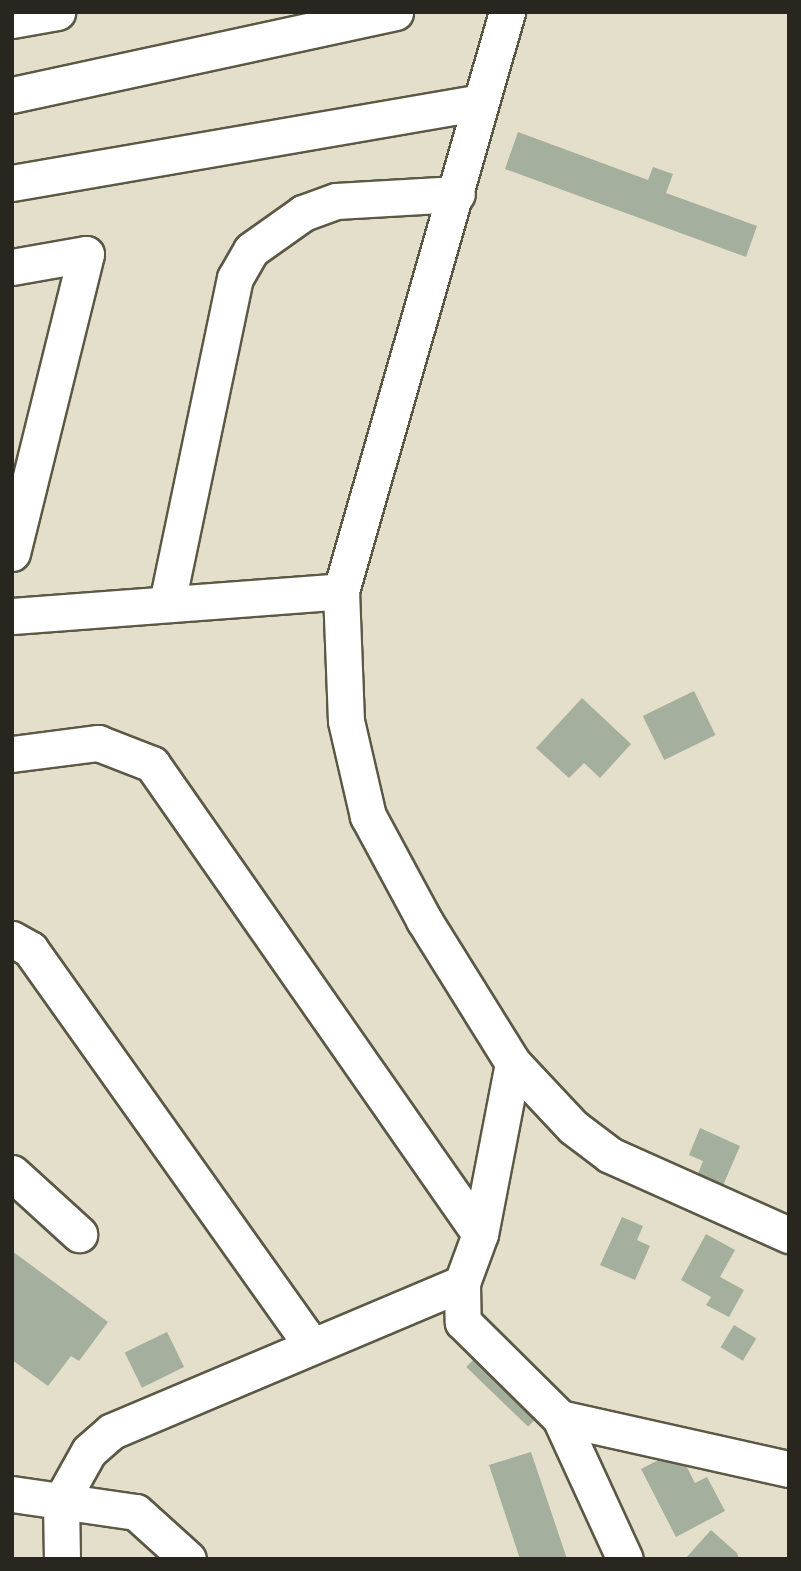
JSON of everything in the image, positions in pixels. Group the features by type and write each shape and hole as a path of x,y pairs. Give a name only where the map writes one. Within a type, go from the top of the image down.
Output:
{"street":[{"path":"12,20 57,12"},
{"path":"12,95 395,12"},
{"path":"507,12 341,591 346,720 368,816 430,931 513,1063 572,1127 610,1155 789,1235"},
{"path":"12,183 480,102"},
{"path":"167,603 235,278 251,250 303,213 336,201 457,194"},
{"path":"12,267 86,254 12,553"},
{"path":"12,616 341,591"},
{"path":"12,754 98,743 152,764 480,1234"},
{"path":"12,939 30,948 311,1344"},
{"path":"513,1063 480,1234 462,1283 463,1322 560,1418 625,1559"},
{"path":"12,1173 79,1234"},
{"path":"62,1559 61,1501 89,1451 111,1431 311,1344 462,1283"},
{"path":"560,1418 789,1469"},
{"path":"12,1494 136,1512 188,1559"}],"building":[{"path":"518,132 648,180 653,167 673,174 666,193 757,226 746,257 505,169"},
{"path":"694,691 715,735 664,760 643,716"},
{"path":"582,698 631,744 600,778 584,763 569,778 536,748"},
{"path":"700,1128 740,1146 721,1190 696,1179 703,1161 689,1155"},
{"path":"622,1217 643,1226 637,1240 650,1246 635,1280 600,1265"},
{"path":"706,1234 735,1250 720,1277 744,1290 729,1317 706,1305 711,1297 681,1280"},
{"path":"12,1251 108,1322 79,1361 71,1356 48,1386 12,1360"},
{"path":"734,1325 756,1338 743,1361 721,1347"},
{"path":"167,1332 184,1367 142,1388 125,1353"},
{"path":"476,1357 538,1417 528,1427 466,1367"},
{"path":"678,1450 695,1483 707,1477 725,1511 676,1537 641,1469"},
{"path":"531,1452 567,1559 520,1559 489,1465"},
{"path":"711,1530 737,1553 739,1559 685,1559"}]}
